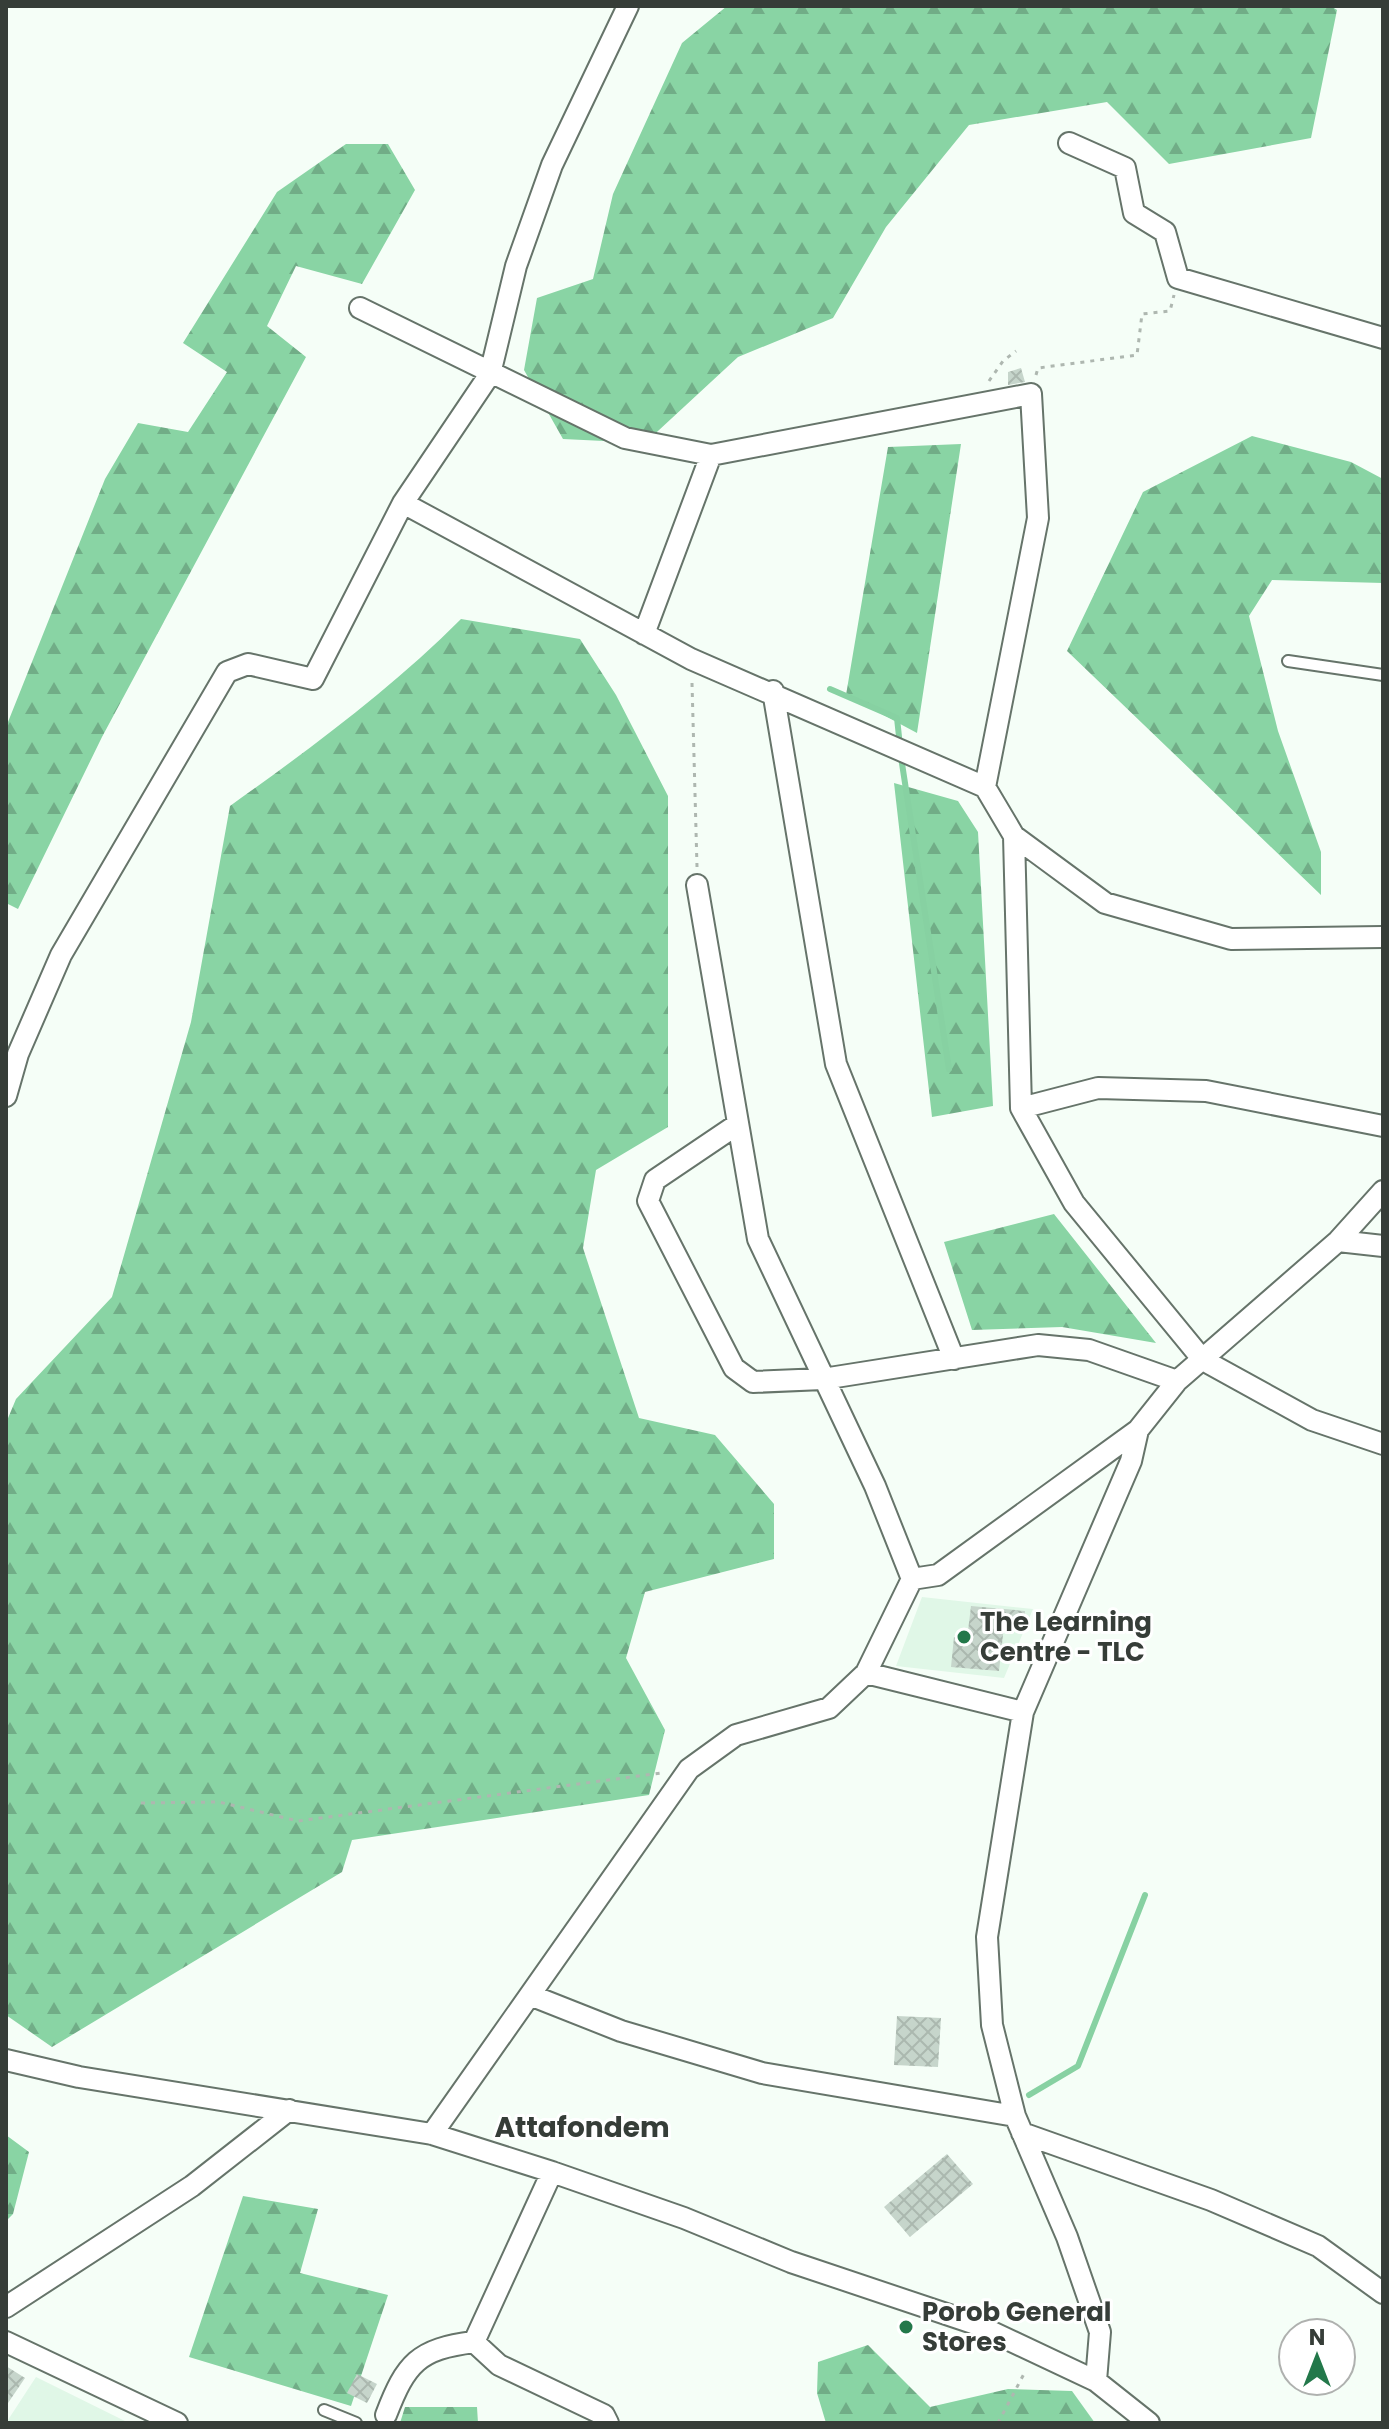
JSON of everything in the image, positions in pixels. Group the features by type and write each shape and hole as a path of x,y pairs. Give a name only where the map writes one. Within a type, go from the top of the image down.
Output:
{"street":[{"path":"6,1096 18,1054 61,955 227,672 248,664 313,679 403,503 490,374 516,266 552,165 628,6"},
{"path":"1069,143 1125,168 1134,213 1165,232 1178,278 1383,338"},
{"path":"360,308 625,438 711,455 1031,394 1038,518 985,787"},
{"path":"644,634 711,455"},
{"path":"403,503 691,659 773,691 985,787 1014,836 1105,903 1231,939 1383,937"},
{"path":"773,691 836,1064 954,1359"},
{"path":"1014,836 1021,1108 1074,1203 1203,1360 1312,1420 1383,1444"},
{"path":"432,2134 689,1769 736,1735 829,1708 866,1673 912,1579 875,1486 758,1239 697,885"},
{"path":"1021,1108 1098,1088 1206,1091 1383,1126"},
{"path":"738,1124 655,1180 648,1201 734,1368 753,1382 823,1379 1038,1345 1076,1349 1177,1381"},
{"path":"912,1579 938,1575 1138,1430 1177,1381 1338,1241 1383,1191"},
{"path":"1338,1241 1383,1246"},
{"path":"1096,2381 1100,2332 1067,2237 1018,2124 992,2025 987,1937 1023,1712 1131,1461 1138,1430"},
{"path":"866,1673 1023,1712"},
{"path":"530,1995 621,2031 762,2073 1018,2124 1318,2246 1372,2282 1383,2293"},
{"path":"6,2060 79,2077 432,2134 552,2172 684,2218 791,2262 973,2323 1096,2381 1149,2423"},
{"path":"6,2307 192,2186 289,2110"},
{"path":"474,2342 552,2172"},
{"path":"6,2342 177,2423"},
{"path":"383,2419 399,2381 418,2356 443,2346 474,2342 499,2365 604,2415 608,2423"}],"lane":[{"path":"1288,661 1383,675"},
{"path":"324,2410 356,2423"}],"path":[{"path":"1031,394 1038,368 1137,355 1142,314 1170,311 1178,278"},
{"path":"974,405 1003,361 1016,351"},
{"path":"691,659 697,885"},
{"path":"141,1803 219,1802 298,1821 689,1769"},
{"path":"998,2423 1035,2352"}],"shaded area":[{"name":"The Learning Centre - TLC","path":"922,1597 1033,1609 1004,1678 896,1666"},
{"path":"36,2377 129,2423 6,2423"}],"green space":[{"path":"727,6 1331,6 1337,10 1311,138 1169,164 1107,102 969,125 886,227 833,318 738,357 645,443 563,439 524,370 537,298 593,279 613,194 682,43"},
{"path":"346,144 388,144 415,190 362,284 296,266 267,326 306,357 102,737 18,909 6,903 6,727 105,479 138,423 188,432 227,372 183,343 277,192"},
{"path":"1252,436 1351,462 1383,479 1383,583 1272,580 1249,616 1278,731 1321,852 1321,895 1067,651 1143,492"},
{"path":"961,444 917,733 846,695 888,447"},
{"path":"461,619 580,639 616,695 668,796 668,1127 596,1170 583,1248 639,1418 715,1435 774,1504 774,1559 645,1592 626,1658 665,1730 649,1795 352,1840 342,1872 52,2047 6,2015 6,1423 16,1399 112,1297 191,1022 230,806 378,694"},
{"path":"894,783 958,801 978,832 993,1106 932,1117"},
{"path":"1054,1214 1156,1343 1062,1327 972,1330 944,1242"},
{"path":"6,2135 29,2152 13,2214 6,2221"},
{"path":"243,2196 318,2209 300,2273 388,2295 351,2406 189,2357"},
{"path":"868,2345 930,2407 1008,2389 1072,2391 1095,2423 826,2423 817,2393 818,2362"},
{"path":"405,2407 477,2407 478,2423 400,2423"}],"building":[{"path":"1021,368 1025,382 1008,385 1008,372"},
{"path":"971,1606 1025,1611 1024,1628 1004,1626 999,1671 951,1667 954,1637 967,1639"},
{"path":"897,2016 941,2018 938,2067 894,2065"},
{"path":"947,2154 973,2184 910,2237 884,2207"},
{"path":"6,2366 25,2378 6,2406"},
{"path":"357,2374 377,2384 367,2403 347,2393"}],"waterway":[{"path":"830,689 897,718 900,746"},
{"path":"901,757 949,1069"},
{"path":"1029,2095 1078,2066 1145,1895"}],"place":[{"name":"The Learning Centre - TLC","path":"964,1637"},
{"name":"Porob General Stores","path":"906,2327"}],"district":[{"name":"Attafondem","path":"582,2127"}]}
